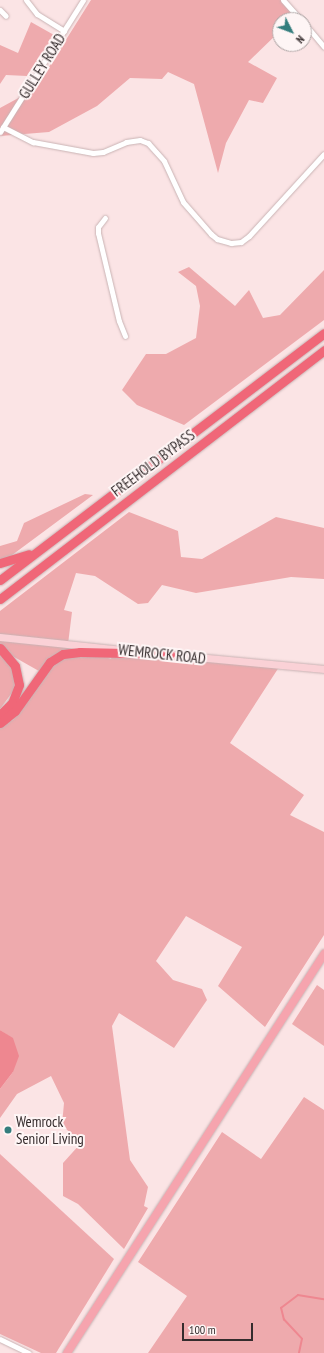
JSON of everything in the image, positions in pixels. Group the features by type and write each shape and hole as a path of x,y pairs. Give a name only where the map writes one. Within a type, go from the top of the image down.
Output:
{"highway":[{"name":"FREEHOLD BYPASS","path":"0,580 324,333"},
{"name":"FREEHOLD BYPASS","path":"0,599 324,350"},
{"path":"0,563 33,554"},
{"path":"0,603 32,574"},
{"path":"0,648 13,663 19,678 14,700 0,715"},
{"path":"0,723 15,711 50,662 63,654 80,652 170,654"}],"main road":[{"path":"67,1353 324,954"}],"street":[{"path":"26,0 38,14 64,31"},
{"name":"GULLEY ROAD","path":"0,132 83,0"},
{"path":"283,0 294,12"},
{"path":"0,10 6,16"},
{"path":"312,33 324,47"},
{"path":"4,127 22,139 93,153 103,152 126,142 140,140 148,143 164,161 183,202 211,234 217,239 231,243 241,242 249,236 324,154"},
{"path":"105,218 98,227 98,233 119,321 125,336"},
{"name":"WEMROCK ROAD","path":"0,637 324,670"},
{"path":"0,1339 29,1353"}],"shaded area":[{"path":"91,0 281,0 292,12 272,12 272,39 248,62 277,78 263,103 249,100 226,143 218,173 194,84 168,72 162,79 130,78 97,106 49,132 0,136 0,108 35,89"},
{"path":"31,22 54,35 27,76 6,75 0,84 0,45 18,53"},
{"path":"189,267 235,306 249,290 263,318 280,315 324,270 324,320 184,425 137,405 122,390 146,354 166,354 196,338 200,306 196,286 178,272"},
{"path":"85,494 93,495 0,564 0,546 17,541 24,523"},
{"path":"129,512 178,531 181,557 202,559 276,517 324,528 324,579 291,577 196,593 162,585 148,603 138,604 95,576 76,573 64,610 72,612 68,644 111,659 115,649 281,664 230,743 304,795 290,815 324,832 324,935 265,1027 218,986 242,947 186,916 156,961 173,980 202,989 207,1000 174,1048 119,1013 112,1026 130,1160 148,1187 144,1206 148,1208 124,1249 78,1204 63,1196 63,1163 81,1143 62,1125 64,1103 51,1076 17,1094 0,1118 0,1089 13,1072 13,1039 0,1030 0,725 13,720 46,675 0,649 0,611"},
{"path":"0,654 14,672 14,690 0,709"},
{"path":"317,985 324,990 324,1046 292,1024"},
{"path":"0,1030 13,1038 19,1056 13,1072 0,1089"},
{"path":"304,1097 324,1110 324,1353 148,1353 187,1296 138,1262 222,1132 261,1159"},
{"path":"0,1154 114,1259 56,1353 41,1353 0,1334"}],"waterway":[{"path":"299,1353 302,1339 284,1320 281,1308 298,1295 324,1299"}],"place":[{"name":"Wemrock Senior Living","path":"8,1130"}]}
